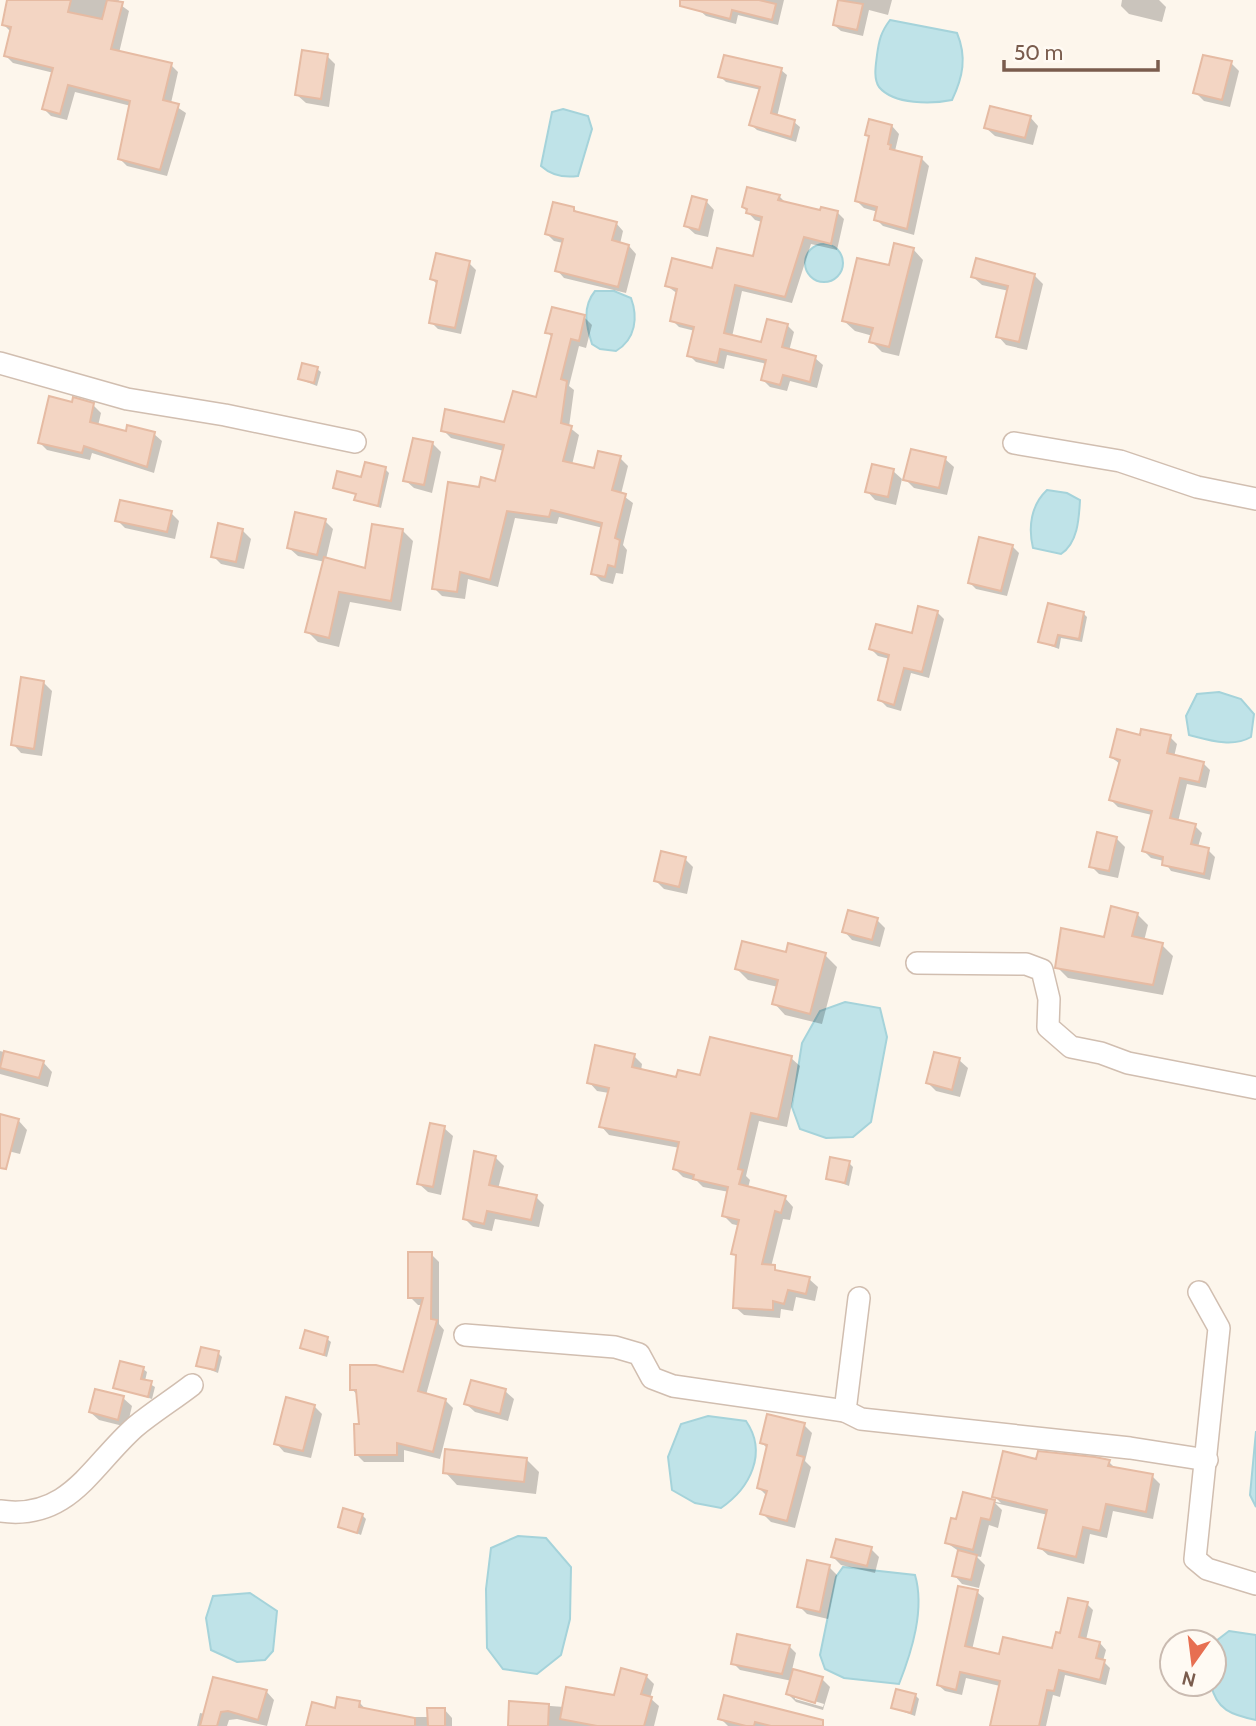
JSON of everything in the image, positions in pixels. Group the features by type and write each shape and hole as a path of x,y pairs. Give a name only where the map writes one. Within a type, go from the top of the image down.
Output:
{"street":[{"path":"0,363 127,399 225,415 355,442"},
{"path":"1014,443 1120,461 1197,487 1256,499"},
{"path":"917,963 1026,964 1042,970 1049,999 1048,1027 1071,1047 1101,1053 1128,1063 1256,1088"},
{"path":"1199,1292 1219,1328 1195,1559 1208,1569 1256,1584"},
{"path":"845,1411 859,1298"},
{"path":"465,1335 615,1347 639,1354 652,1378 673,1386 845,1411 861,1419 1130,1448 1207,1461"},
{"path":"0,1511 17,1514 50,1507 69,1497 135,1427 192,1385"}],"water":[{"path":"890,20 957,33 963,59 959,83 952,100 914,102 894,97 879,87 875,75 878,50 882,32"},
{"path":"563,109 588,116 592,129 578,176 558,175 541,166 552,112"},
{"path":"824,244 837,250 843,263 837,276 824,282 811,276 805,263 811,250"},
{"path":"595,291 614,291 631,298 634,327 628,340 616,351 600,349 592,344 586,316 588,303"},
{"path":"1047,490 1067,493 1080,500 1074,537 1061,554 1033,548 1032,517 1037,502"},
{"path":"1219,692 1241,699 1254,714 1251,737 1228,743 1189,735 1186,716 1197,694"},
{"path":"845,1002 880,1008 887,1037 871,1122 853,1137 826,1138 800,1129 792,1107 802,1043 820,1011"},
{"path":"708,1416 746,1421 755,1445 753,1469 740,1490 721,1508 695,1503 672,1490 668,1457 681,1424"},
{"path":"1256,1431 1256,1507 1250,1495"},
{"path":"518,1536 546,1538 571,1567 570,1619 561,1655 537,1674 503,1669 487,1648 486,1589 491,1548"},
{"path":"843,1567 915,1575 919,1602 916,1630 899,1684 844,1678 825,1669 820,1655 836,1577"},
{"path":"250,1593 277,1611 273,1651 265,1660 237,1662 211,1650 206,1618 213,1596"},
{"path":"1228,1632 1256,1635 1256,1720 1226,1710 1216,1698 1228,1698"}],"building":[{"path":"7,0 71,0 68,12 102,19 107,0 123,2 111,49 172,63 163,100 179,104 160,170 118,159 130,101 68,85 60,114 42,109 53,68 4,56 11,27 2,25"},
{"path":"680,0 759,0 776,4 772,20 732,10 730,19 680,6"},
{"path":"838,0 863,4 857,30 833,25"},
{"path":"302,50 328,54 321,99 295,95"},
{"path":"724,55 782,68 771,113 795,120 791,137 749,125 760,87 718,77"},
{"path":"1203,55 1232,61 1222,100 1193,93"},
{"path":"990,106 1031,116 1025,138 984,128"},
{"path":"869,119 892,125 888,144 891,145 890,149 922,157 907,229 874,220 877,207 855,201 869,136 865,135"},
{"path":"747,187 780,195 778,200 820,210 821,207 838,211 831,244 804,237 785,297 735,285 724,333 761,342 767,319 788,324 782,347 816,356 810,382 783,375 780,385 761,380 766,360 720,349 717,363 687,356 694,327 670,321 677,289 665,286 672,258 712,268 717,248 753,256 762,217 746,213 747,209 742,207"},
{"path":"692,196 707,200 699,230 684,226"},
{"path":"553,202 574,207 574,211 617,222 612,240 629,245 618,287 555,271 563,239 545,234"},
{"path":"894,243 914,248 889,347 869,342 873,328 842,321 857,258 889,265"},
{"path":"436,253 470,261 455,328 429,323 437,281 430,279"},
{"path":"976,258 1035,274 1019,342 996,337 1008,286 971,277"},
{"path":"552,307 585,315 579,341 571,339 561,379 567,381 561,423 572,426 563,461 594,468 598,451 621,456 612,490 626,494 615,538 620,540 615,567 608,565 605,577 591,574 602,523 551,510 549,517 507,511 490,580 460,572 457,592 432,589 448,482 479,487 481,477 495,481 504,445 441,431 445,409 504,422 513,391 536,397 552,334 545,333"},
{"path":"302,363 318,367 314,383 298,379"},
{"path":"49,396 72,402 73,397 94,403 90,422 126,431 127,425 155,432 147,467 84,446 82,453 38,443"},
{"path":"413,438 433,442 424,485 403,481"},
{"path":"911,449 946,457 939,488 903,480"},
{"path":"365,462 386,467 378,506 354,500 356,494 333,488 337,471 361,477"},
{"path":"872,464 894,469 888,497 865,492"},
{"path":"120,500 172,511 167,532 115,521"},
{"path":"295,512 326,519 317,555 287,548"},
{"path":"218,523 243,529 236,562 211,557"},
{"path":"372,524 403,529 391,601 339,592 329,638 305,632 324,557 365,568"},
{"path":"979,537 1013,545 1001,591 968,583"},
{"path":"1048,603 1084,612 1079,639 1058,635 1055,646 1038,642"},
{"path":"918,606 938,611 922,672 904,668 894,705 878,700 889,655 869,649 876,624 912,633"},
{"path":"21,677 44,681 34,749 11,745"},
{"path":"1117,729 1140,735 1141,729 1171,735 1167,753 1204,762 1199,782 1180,778 1170,818 1196,824 1191,844 1209,848 1204,874 1162,865 1163,857 1142,851 1152,811 1109,800 1120,760 1110,757"},
{"path":"1097,832 1117,837 1109,871 1089,867"},
{"path":"661,851 686,857 679,887 654,881"},
{"path":"1111,906 1138,913 1132,936 1163,943 1153,985 1055,968 1061,928 1104,937"},
{"path":"848,910 878,918 872,940 842,932"},
{"path":"742,941 786,952 788,943 826,953 810,1014 772,1004 778,980 735,969"},
{"path":"710,1037 792,1056 778,1119 751,1113 738,1169 743,1170 739,1184 786,1196 781,1213 775,1211 762,1264 775,1265 775,1270 810,1277 806,1294 788,1290 784,1304 773,1301 773,1310 733,1308 736,1255 731,1254 739,1220 722,1216 728,1187 693,1179 694,1175 673,1169 679,1142 599,1127 609,1088 587,1083 595,1045 635,1054 632,1067 676,1077 678,1070 700,1075"},
{"path":"4,1051 44,1061 39,1078 0,1068"},
{"path":"934,1052 960,1058 952,1090 926,1083"},
{"path":"0,1114 19,1119 6,1169 0,1168"},
{"path":"430,1123 445,1126 433,1187 417,1184"},
{"path":"474,1151 496,1156 489,1185 537,1195 531,1220 487,1211 484,1224 463,1219"},
{"path":"830,1157 850,1161 845,1183 826,1179"},
{"path":"408,1252 432,1252 431,1319 437,1320 418,1391 446,1399 433,1452 397,1443 397,1455 355,1455 354,1424 359,1424 356,1390 350,1390 350,1365 376,1365 403,1372 423,1298 408,1298"},
{"path":"305,1330 328,1337 324,1355 300,1348"},
{"path":"201,1347 219,1351 215,1370 196,1366"},
{"path":"120,1361 144,1367 141,1379 152,1381 148,1397 113,1388"},
{"path":"471,1380 506,1389 500,1414 464,1404"},
{"path":"95,1389 124,1396 118,1420 89,1412"},
{"path":"286,1397 315,1405 303,1451 274,1444"},
{"path":"767,1414 805,1423 797,1455 804,1457 787,1521 760,1514 767,1491 757,1488 767,1445 760,1443"},
{"path":"445,1449 527,1458 524,1482 443,1473"},
{"path":"1003,1451 1036,1459 1038,1451 1095,1457 1110,1460 1108,1466 1153,1474 1146,1512 1106,1504 1100,1531 1083,1527 1076,1557 1038,1548 1047,1510 992,1497"},
{"path":"963,1492 995,1500 990,1520 981,1518 973,1550 945,1543 951,1518 956,1519"},
{"path":"343,1508 363,1514 357,1533 338,1527"},
{"path":"836,1539 872,1547 867,1566 831,1557"},
{"path":"958,1550 977,1555 971,1580 952,1576"},
{"path":"807,1560 830,1565 820,1612 797,1607"},
{"path":"958,1586 978,1590 965,1646 999,1654 1003,1637 1052,1648 1056,1632 1060,1633 1068,1598 1088,1602 1079,1637 1100,1642 1096,1658 1105,1660 1100,1680 1059,1670 1054,1691 1047,1690 1039,1726 990,1726 1000,1681 960,1672 956,1690 937,1685"},
{"path":"737,1634 790,1645 782,1674 731,1664"},
{"path":"621,1668 647,1675 641,1694 652,1697 644,1726 597,1726 560,1719 566,1687 614,1695"},
{"path":"793,1669 823,1677 815,1703 786,1694"},
{"path":"213,1677 267,1690 258,1720 228,1711 221,1712 217,1726 200,1726"},
{"path":"896,1689 916,1694 911,1713 891,1708"},
{"path":"724,1695 823,1720 823,1726 771,1726 755,1722 754,1726 746,1726 718,1719"},
{"path":"337,1697 360,1701 359,1707 415,1718 415,1726 306,1726 312,1702 335,1708"},
{"path":"509,1701 549,1704 548,1726 508,1726"},
{"path":"427,1708 445,1708 445,1726 428,1726"}]}
